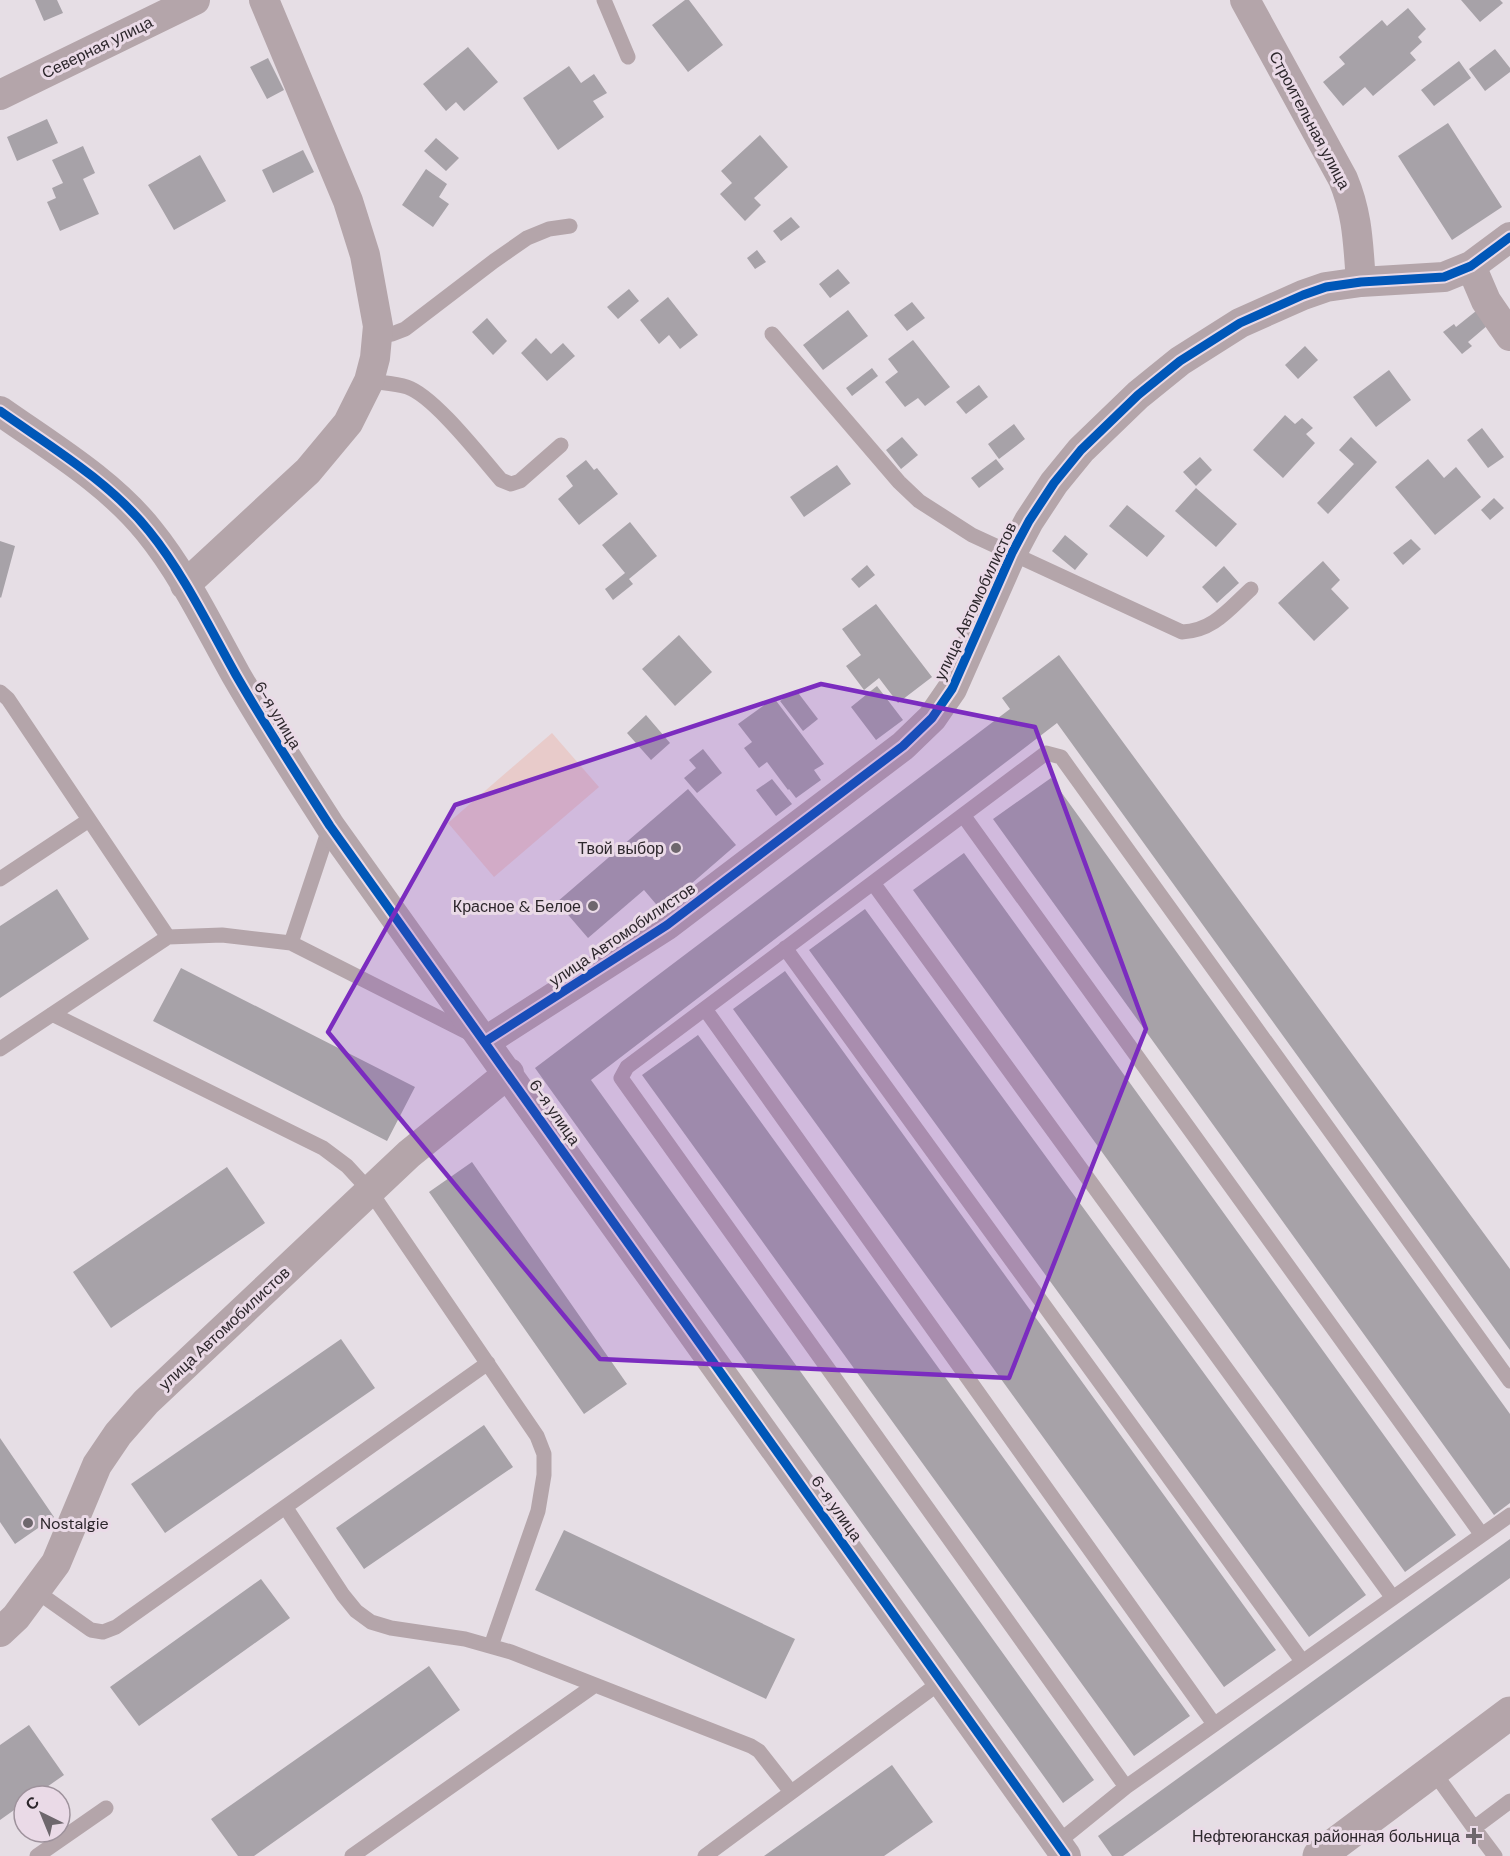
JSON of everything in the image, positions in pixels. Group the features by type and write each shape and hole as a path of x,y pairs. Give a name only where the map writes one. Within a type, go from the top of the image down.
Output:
{"street":[{"name":"Северная улица","path":"0,95 195,0"},
{"path":"185,585 308,471 348,423 369,381 375,358 378,326 365,255 348,201 264,0"},
{"name":"Строительная улица","path":"1248,1 1343,179 1352,201 1360,282"},
{"name":"улица Автомобилистов","path":"486,1041 667,925 903,746 932,718 952,689 1012,553 1029,521 1054,483 1081,450 1138,395 1180,361 1240,323 1326,287 1360,282 1444,277 1471,266 1510,237"},
{"path":"1471,266 1486,302 1510,336"},
{"name":"6-я улица","path":"0,411 89,475 120,501 148,530 185,585 258,713 330,826 509,1073 1062,1849"},
{"name":"улица Автомобилистов","path":"0,1632 16,1617 56,1563 98,1466 118,1434 146,1402 409,1154 509,1073"},
{"path":"1319,1856 1510,1713"}],"lane":[{"path":"604,0 628,57"},
{"path":"377,336 405,329 527,238 549,229 570,226"},
{"path":"772,334 899,482 919,501 972,535 1182,632 1196,631 1206,627 1222,616 1251,589"},
{"path":"369,381 408,387 420,395 436,407 501,480 511,484 520,481 561,445"},
{"path":"0,692 8,699 168,937"},
{"path":"1126,1787 621,1078 627,1067 1046,753 1061,756 1510,1381"},
{"path":"963,815 1482,1535"},
{"path":"0,879 89,820"},
{"path":"291,943 330,826"},
{"path":"873,883 1393,1598"},
{"path":"0,1049 168,937 222,935 291,943 486,1041"},
{"path":"785,948 1302,1661"},
{"path":"705,1009 1214,1724"},
{"path":"52,1014 323,1148 346,1166 370,1191 537,1436 544,1454 544,1475 538,1511 491,1646"},
{"path":"36,1591 92,1630 104,1632 116,1627 488,1363"},
{"path":"286,1508 343,1595 356,1611 371,1623 465,1639 491,1646 751,1746 759,1752 791,1792"},
{"path":"1062,1849 1126,1787 1510,1515"},
{"path":"705,1856 942,1681"},
{"path":"352,1856 595,1685"},
{"path":"1433,1771 1495,1856"},
{"path":"1474,1828 1510,1801"},
{"path":"36,1856 106,1808"}],"highlighted area":[{"path":"821,684 1035,727 1146,1029 1009,1378 600,1359 328,1032 455,805"}],"shaded area":[{"path":"552,733 599,787 494,877 448,823"}],"building":[{"path":"35,0 57,0 63,13 44,21"},
{"path":"685,0 689,0 723,45 688,72 652,25"},
{"path":"1461,0 1500,0 1503,3 1480,22"},
{"path":"1408,8 1426,29 1418,37 1422,42 1410,53 1416,60 1373,96 1365,87 1343,106 1323,82 1345,64 1339,57 1382,20 1387,26"},
{"path":"468,47 498,82 464,111 456,102 446,111 423,84"},
{"path":"1495,49 1510,68 1510,72 1485,91 1469,69"},
{"path":"268,58 284,90 267,99 250,67"},
{"path":"1459,61 1471,78 1434,106 1421,90"},
{"path":"569,66 581,83 594,74 607,93 593,101 604,117 558,150 523,98"},
{"path":"47,119 58,143 17,161 7,137"},
{"path":"1448,123 1502,207 1452,240 1398,156"},
{"path":"760,135 788,167 754,198 761,205 745,221 720,194 732,183 721,171"},
{"path":"436,138 459,158 446,171 424,151"},
{"path":"83,146 95,173 83,179 99,214 60,231 47,202 56,198 52,188 63,183 52,160"},
{"path":"303,150 314,172 273,193 262,170"},
{"path":"200,155 226,201 174,230 148,185"},
{"path":"426,169 447,184 439,197 449,204 433,227 402,205"},
{"path":"791,217 800,227 781,241 773,231"},
{"path":"757,250 766,262 755,269 747,258"},
{"path":"838,269 850,283 830,298 819,284"},
{"path":"629,289 639,301 618,319 607,307"},
{"path":"668,297 698,335 680,349 669,335 659,344 640,320"},
{"path":"912,302 925,318 907,331 894,315"},
{"path":"848,310 868,336 823,370 803,345"},
{"path":"1476,311 1488,325 1468,342 1472,346 1462,354 1443,332 1454,324 1456,327"},
{"path":"487,318 507,341 493,355 472,332"},
{"path":"536,338 551,354 563,343 575,356 547,381 521,353"},
{"path":"913,340 950,387 925,406 918,398 905,407 885,382 898,372 888,359"},
{"path":"1305,346 1318,360 1298,379 1285,365"},
{"path":"872,368 878,376 852,396 846,388"},
{"path":"1389,370 1411,400 1376,427 1353,397"},
{"path":"979,385 988,397 966,414 956,402"},
{"path":"1285,415 1295,424 1302,418 1313,428 1306,434 1315,443 1283,478 1253,450"},
{"path":"1014,424 1025,439 999,459 988,444"},
{"path":"1482,428 1504,457 1488,468 1467,440"},
{"path":"902,437 918,455 901,469 886,450"},
{"path":"1351,437 1377,462 1328,514 1317,503 1354,464 1339,450"},
{"path":"1200,457 1212,470 1196,486 1183,472"},
{"path":"996,459 1004,469 979,488 971,478"},
{"path":"1428,459 1444,478 1456,467 1481,497 1435,535 1395,487"},
{"path":"586,460 594,470 597,468 618,494 579,525 558,499 573,486 566,476"},
{"path":"837,465 851,484 804,517 790,497"},
{"path":"1196,488 1237,524 1216,547 1175,511"},
{"path":"1494,498 1504,508 1490,520 1481,510"},
{"path":"1127,505 1165,536 1147,557 1109,526"},
{"path":"630,522 657,556 629,579 633,584 613,600 605,589 625,573 602,545"},
{"path":"1065,535 1088,554 1075,570 1052,551"},
{"path":"1411,539 1421,549 1403,565 1393,553"},
{"path":"0,541 15,546 1,598 0,597"},
{"path":"1323,561 1340,580 1331,589 1349,608 1314,641 1278,603"},
{"path":"867,565 875,575 859,588 851,579"},
{"path":"1224,566 1239,583 1217,603 1202,587"},
{"path":"876,604 932,677 898,703 879,678 864,690 846,666 861,655 842,629"},
{"path":"679,635 712,672 675,706 642,669"},
{"path":"1059,655 1510,1269 1510,1350 1057,723 591,1080 1094,1780 1063,1803 535,1068 1010,709 1002,698"},
{"path":"877,686 903,720 876,740 851,707"},
{"path":"796,690 818,719 803,731 780,701"},
{"path":"774,698 824,764 814,770 821,780 796,798 767,762 759,768 744,748 752,742 738,724"},
{"path":"646,715 670,743 651,760 627,733"},
{"path":"703,749 722,773 697,793 684,778 696,768 689,760"},
{"path":"1051,778 1510,1414 1510,1503 1494,1515 993,819"},
{"path":"772,779 792,804 776,816 756,790"},
{"path":"688,789 736,845 661,910 644,890 588,938 557,902"},
{"path":"964,853 1456,1535 1405,1572 913,890"},
{"path":"57,889 89,939 0,998 0,926"},
{"path":"865,909 1366,1595 1309,1637 809,950"},
{"path":"181,968 415,1087 387,1141 153,1021"},
{"path":"785,971 1276,1650 1224,1687 733,1009"},
{"path":"698,1035 1190,1716 1134,1756 642,1075"},
{"path":"472,1162 627,1384 584,1414 429,1192"},
{"path":"227,1167 265,1223 111,1328 73,1272"},
{"path":"341,1339 375,1388 165,1533 131,1484"},
{"path":"484,1425 513,1467 364,1569 336,1528"},
{"path":"0,1438 54,1517 15,1544 0,1522"},
{"path":"564,1530 795,1639 766,1699 535,1590"},
{"path":"1510,1539 1510,1578 1123,1856 1112,1856 1098,1836"},
{"path":"261,1579 290,1618 139,1726 110,1687"},
{"path":"429,1666 460,1710 254,1856 238,1856 211,1819"},
{"path":"29,1725 64,1775 51,1784 12,1784 12,1812 0,1820 0,1745"},
{"path":"892,1765 933,1822 884,1856 764,1856"}],"cycle path":[{"path":"486,1041 667,925 903,746 932,718 952,689 1012,553 1029,521 1054,483 1081,450 1138,395 1180,361 1240,323 1303,295 1326,287 1361,282 1444,277 1471,266 1510,237"},
{"path":"0,411 98,481 133,513 162,548 185,583 259,714 330,826 1066,1856"}],"place":[{"name":"Твой выбор","path":"676,848"},
{"name":"Красное & Белое","path":"593,906"},
{"name":"Nostalgie","path":"28,1523"},
{"name":"Нефтеюганская районная больница","path":"1474,1836"}]}
